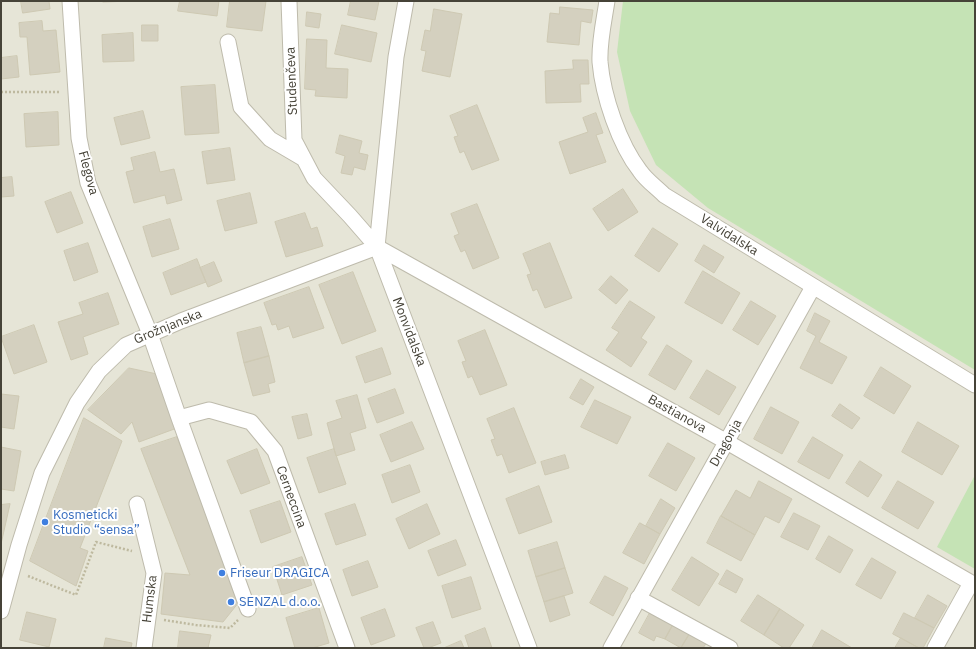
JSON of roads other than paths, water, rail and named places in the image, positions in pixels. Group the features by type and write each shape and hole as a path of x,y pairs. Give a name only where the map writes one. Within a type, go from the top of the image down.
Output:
{"street":[{"name":"Flegova","path":"70,1 79,138 88,183 150,334"},
{"name":"Studenčeva","path":"289,1 294,140 314,178 377,247"},
{"name":"Monvidalska","path":"406,1 396,57 377,247 528,648"},
{"name":"Valvidalska","path":"607,1 602,31 600,62 607,102 625,146 640,171 664,195 975,385"},
{"path":"228,42 241,107 270,139 304,159"},
{"name":"Grožnjanska","path":"1,611 42,473 77,403 99,371 126,344 189,318 377,247"},
{"name":"Bastianova","path":"377,247 727,442 973,584"},
{"name":"Dragonja","path":"611,648 813,287"},
{"path":"150,334 248,609"},
{"name":"Cerneccina","path":"179,418 209,410 251,422 274,451 347,648"},
{"name":"Humska","path":"137,504 154,573 144,648"},
{"path":"935,648 973,584"},
{"path":"638,598 730,648"}],"place":[{"name":"Kosmeticki Studio “sensa”","path":"45,522"},
{"name":"Friseur DRAGICA","path":"222,573"},
{"name":"SENZAL d.o.o.","path":"231,602"}]}
